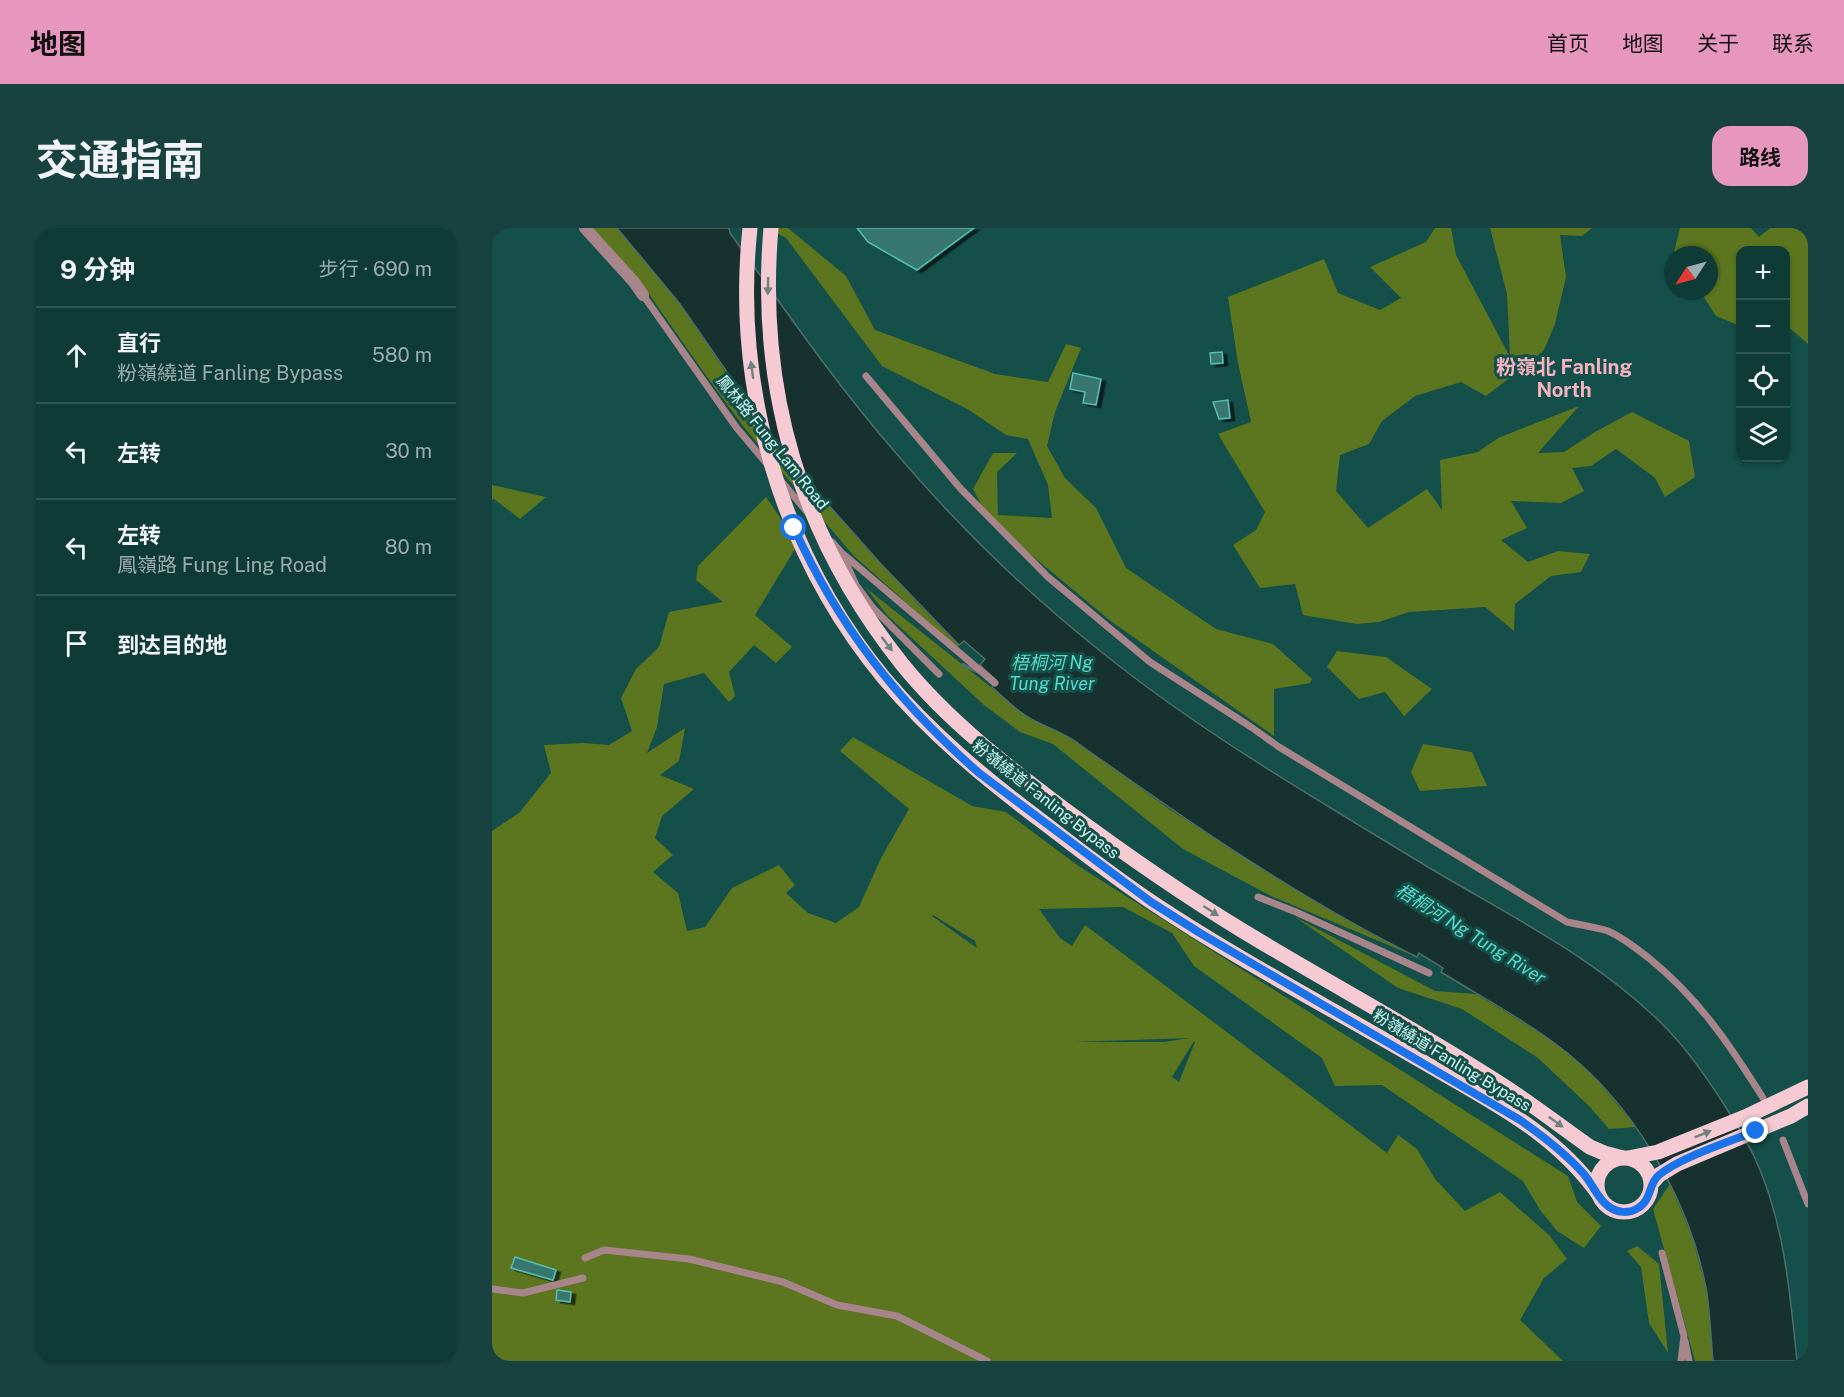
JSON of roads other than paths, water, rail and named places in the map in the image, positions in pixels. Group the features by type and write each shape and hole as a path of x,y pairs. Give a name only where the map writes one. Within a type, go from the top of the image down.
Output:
{"main road":[{"name":"粉嶺繞道 Fanling Bypass","path":"750,228 746,280 747,325 755,394 771,463 794,528 819,581 843,621 883,676 929,727 979,773 1151,902 1232,953 1498,1105 1559,1149 1586,1176 1599,1195"},
{"name":"粉嶺繞道 Fanling Bypass","path":"771,228 768,294 771,356 791,456 813,517 844,580 903,666 971,736 1028,782 1134,860 1243,931 1508,1089 1590,1147 1625,1158"},
{"path":"1808,1087 1745,1117 1648,1155 1614,1160 1602,1168 1597,1186 1599,1195 1612,1209 1621,1212 1639,1208 1646,1201 1656,1179 1677,1164 1808,1107"},
{"path":"1625,1158 1637,1160 1656,1179"}],"street":[{"name":"鳳林路 Fung Lam Road","path":"585,228 627,273 643,295"}],"lane":[{"name":"鳳林路 Fung Lam Road","path":"643,295 736,427 841,552 856,585 873,608 939,674"},
{"path":"866,376 968,496 1048,577 1150,662 1251,726 1279,747 1567,922 1608,931 1630,943 1671,976 1701,1007 1732,1048 1763,1098"},
{"path":"841,552 995,682"},
{"path":"1258,897 1296,912 1429,974"},
{"path":"1783,1140 1808,1203"},
{"path":"585,1258 604,1250 689,1259 783,1282 837,1305 897,1316 987,1361"},
{"path":"1662,1253 1689,1361"},
{"path":"492,1289 523,1293 584,1278"},
{"path":"1681,1361 1684,1336"}],"water":[{"name":"梧桐河 Ng Tung River","path":"617,228 729,228 730,233 830,372 873,426 969,533 1048,608 1142,684 1222,739 1304,792 1554,941 1614,982 1642,1005 1677,1040 1709,1081 1751,1151 1764,1180 1784,1257 1797,1361 1713,1361 1707,1293 1687,1222 1653,1153 1632,1121 1581,1065 1526,1023 1441,972 1443,968 1419,953 1417,957 1373,934 1286,884 1074,740 1023,714 992,687 996,680 980,665 985,659 964,641 959,645 881,564 785,456 680,304"}],"waterway":[{"path":"963,665 979,672"}],"district":[{"name":"粉嶺北 Fanling North","path":"1564,378"}]}
